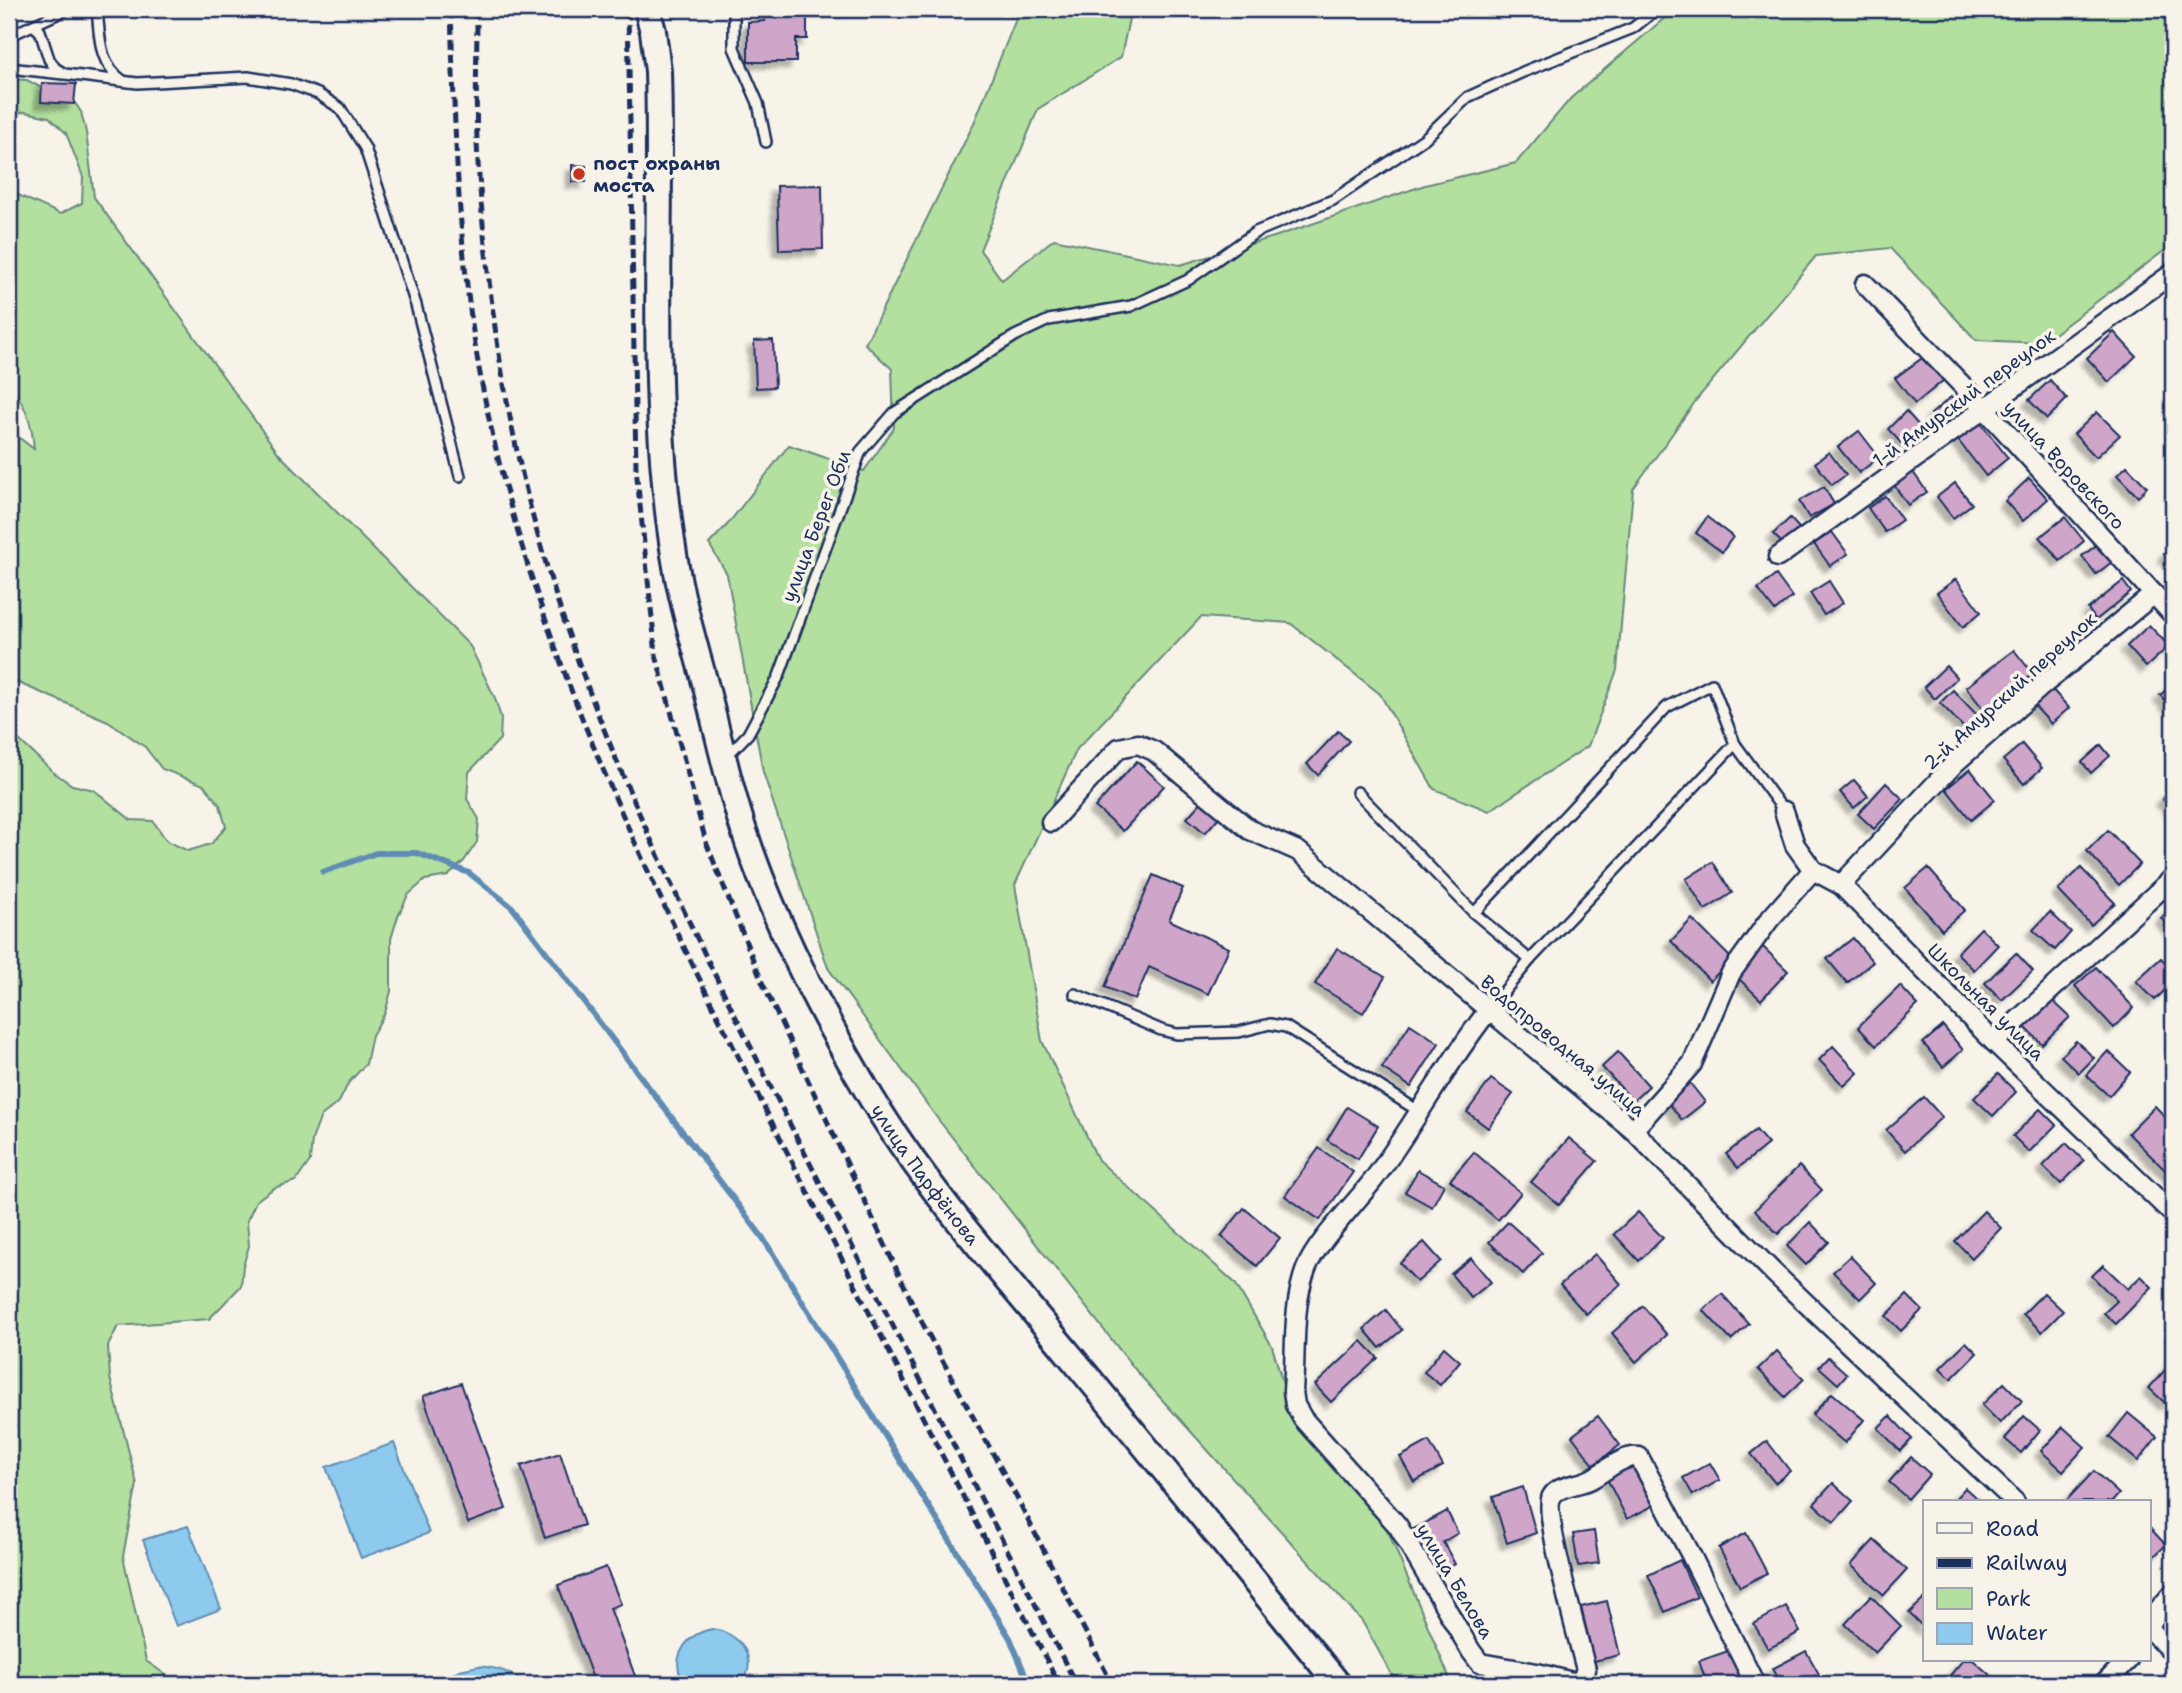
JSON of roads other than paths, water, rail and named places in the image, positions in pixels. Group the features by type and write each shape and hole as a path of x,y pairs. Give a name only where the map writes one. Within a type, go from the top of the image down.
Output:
{"main road":[{"name":"улица Парфёнова","path":"647,9 655,41 658,82 660,427 665,491 677,575 744,829 799,964 831,1028 875,1104 925,1175 985,1253 1338,1684"}],"street":[{"name":"1-й Амурский переулок","path":"1778,557 2173,273"},
{"name":"улица Воровского","path":"1865,284 2173,615"},
{"name":"2-й Амурский переулок","path":"1841,885 1954,764 2043,685 2154,594"},
{"name":"Водопроводная улица","path":"1051,822 1119,748 1138,744 1154,751 1250,830 1298,852 1633,1130 1773,1272 2013,1500"},
{"name":"Школьная улица","path":"1784,811 1795,845 1813,870 1841,885 1994,1042 2173,1214"},
{"path":"1633,1130 1692,1064 1731,973 1769,920 1813,870"},
{"path":"1994,1042 2173,878"},
{"name":"улица Белова","path":"1488,1012 1459,1048 1420,1112 1374,1179 1307,1266 1298,1299 1293,1391 1295,1405 1348,1471 1398,1526 1480,1663 1572,1682 1582,1683 1586,1670 1562,1575 1549,1508 1552,1496 1558,1490 1590,1480 1633,1456 1639,1457 1755,1684"},
{"path":"2150,1626 2158,1609 2173,1593"},
{"path":"2150,1629 2173,1652"},
{"path":"2104,1684 2126,1662"}],"lane":[{"path":"9,36 68,9"},
{"path":"97,9 103,57 110,72 124,82"},
{"path":"734,9 734,48 758,103 766,142"},
{"name":"улица Берег Оби","path":"724,759 748,734 779,676 861,451 894,413 1015,336 1049,320 1131,306 1188,280 1256,232 1333,200 1425,138 1468,97 1633,28 1657,9"},
{"path":"34,26 40,31 49,59 55,68 65,74"},
{"path":"9,68 137,83 248,77 291,84 318,94 340,108 365,148 412,292 460,476"},
{"path":"1474,913 1667,707 1712,684 1735,744 1784,811"},
{"path":"1488,1012 1530,960 1735,744"},
{"path":"1357,792 1474,913 1530,960"},
{"path":"1075,994 1161,1030 1177,1034 1239,1032 1270,1024 1286,1027 1420,1112"}],"water":[{"path":"394,1443 429,1533 361,1558 326,1467"},
{"path":"188,1526 221,1609 176,1626 143,1540"},
{"path":"712,1629 731,1636 744,1648 748,1665 742,1684 685,1684 680,1675 678,1666 682,1649 694,1636"},
{"path":"479,1666 503,1671 524,1684 438,1684 459,1670"}],"waterway":[{"path":"323,872 376,853 417,853 469,873 512,907 763,1238 1010,1638 1029,1684"}],"railway":[{"path":"451,9 460,212 478,364 512,510 540,604 611,788 694,968 1059,1684"},
{"path":"477,9 478,163 485,246 502,371 527,494 550,578 578,661 643,822 718,980 1076,1684"},
{"path":"628,9 636,468 656,655 706,842 762,982 918,1315 1017,1498 1112,1684"}],"place":[{"name":"пост охраны моста","path":"579,174"}]}
